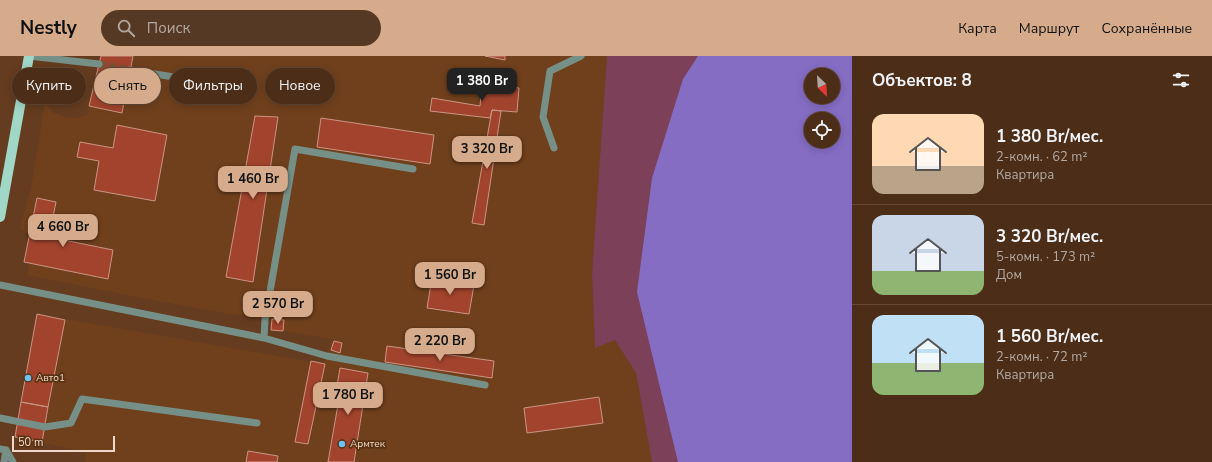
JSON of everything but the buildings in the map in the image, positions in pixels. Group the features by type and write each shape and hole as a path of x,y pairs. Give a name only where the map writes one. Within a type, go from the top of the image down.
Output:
{"main road":[{"path":"0,217 29,56"}],"lane":[{"path":"29,56 99,64"},
{"path":"554,148 543,117 550,71 581,56"},
{"path":"264,338 265,320 294,149 413,168"},
{"path":"0,284 264,338 327,356 485,385"},
{"path":"0,418 45,427 71,423 82,399 257,423"},
{"path":"3,449 4,462"},
{"path":"3,449 13,462"}],"shaded area":[{"path":"101,56 607,56 592,273 595,347 615,340 636,373 652,462 85,462 86,452 15,437 37,314 324,364 332,339 283,331 284,320 265,320 163,302 28,275 29,263 24,262 30,236 20,228 31,188 45,104 54,113 66,117 76,118 87,115 94,81 94,104 161,104 161,68 98,68"},
{"path":"607,56 852,56 852,462 652,462 636,373 615,340 595,348 592,273"},
{"path":"698,56 852,56 852,462 678,462 637,292 652,178 683,79"}],"tunnel":[{"path":"99,64 120,68"}],"place":[{"name":"Авто1","path":"28,378"},
{"name":"Армтек","path":"342,444"}]}
